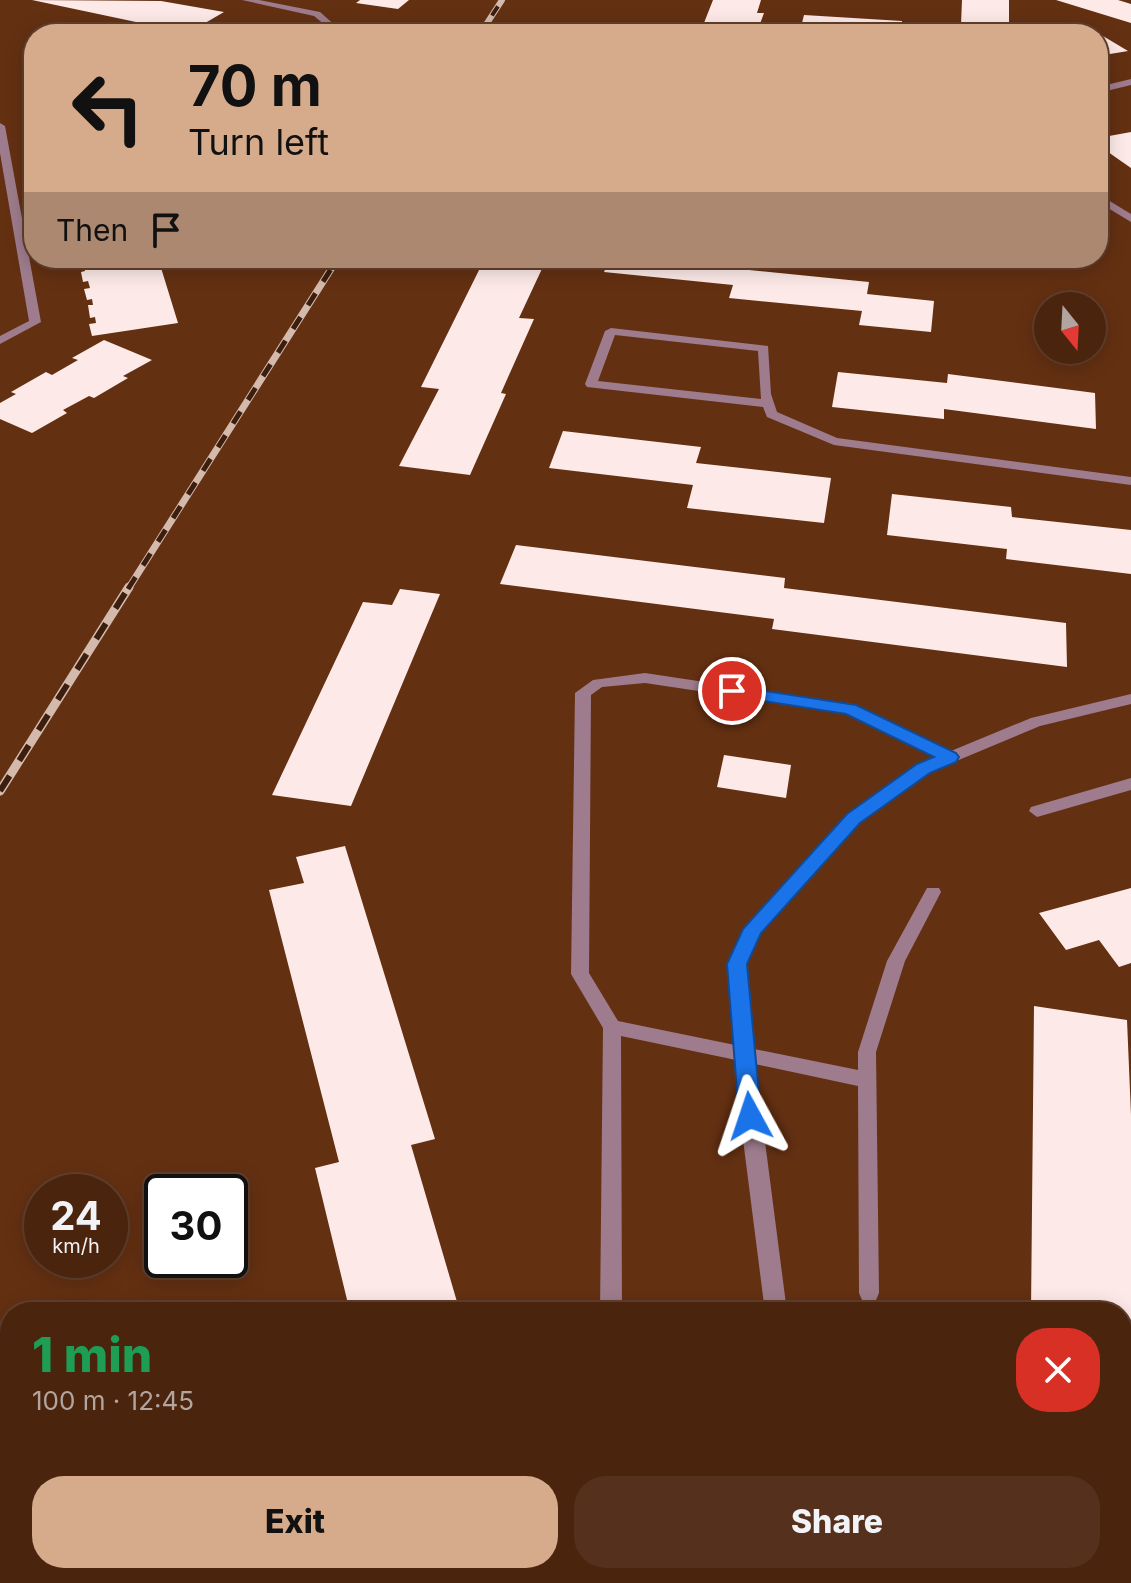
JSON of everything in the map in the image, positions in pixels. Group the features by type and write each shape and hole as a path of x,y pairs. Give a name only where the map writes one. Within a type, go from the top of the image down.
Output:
{"street":[{"path":"246,0 317,14 329,24"},
{"path":"1108,88 1131,82"},
{"path":"0,126 24,260"},
{"path":"1108,204 1131,219"},
{"path":"0,341 35,322 25,268"},
{"path":"768,404 591,384 611,331 764,348 771,414 834,441 1131,481"},
{"path":"611,1302 612,1027 580,974 583,693 598,683 645,678 849,709 950,757"},
{"path":"775,1302 737,964 753,929 853,819 924,768 1036,722 1131,699"},
{"path":"1037,811 1131,784"},
{"path":"869,1293 867,1052 896,961 933,892"},
{"path":"612,1027 867,1080"}],"building":[{"path":"32,0 161,1 224,12 203,24 145,24"},
{"path":"360,0 409,0 398,9 356,3"},
{"path":"713,0 761,0 757,13 764,13 760,24 704,24"},
{"path":"962,0 1009,0 1009,24 961,24"},
{"path":"1056,0 1118,0 1131,4 1131,23"},
{"path":"804,15 902,21 902,24 802,24"},
{"path":"1108,39 1128,51 1108,54"},
{"path":"1131,132 1131,168 1108,152 1108,136"},
{"path":"84,268 161,268 178,323 92,336 89,324 96,323 95,317 90,318 88,305 93,305 92,299 87,300 84,289 90,288 88,281 83,282 81,272"},
{"path":"480,268 542,268 519,318 534,319 501,393 506,394 470,475 399,466 439,389 421,387"},
{"path":"606,268 739,268 869,282 867,294 934,301 931,332 859,325 862,311 729,298 733,285 604,272"},
{"path":"104,340 152,360 123,376 128,378 94,398 89,396 63,410 67,413 32,433 0,419 0,403 16,394 11,392 46,372 52,375 78,360 72,358"},
{"path":"838,372 947,383 948,374 1095,393 1096,429 944,409 944,419 832,407"},
{"path":"563,431 701,447 696,463 831,478 824,523 687,508 693,485 549,468"},
{"path":"892,494 1011,507 1012,517 1131,530 1131,574 1006,559 1007,549 887,535"},
{"path":"516,545 785,578 784,588 1066,623 1067,667 772,629 774,619 500,584"},
{"path":"400,589 440,594 351,806 272,795 363,602 392,605"},
{"path":"724,755 791,765 786,798 717,787"},
{"path":"345,846 435,1139 411,1145 457,1302 348,1302 315,1168 339,1162 269,890 304,883 296,857"},
{"path":"1131,888 1131,963 1119,967 1099,940 1066,950 1039,913"},
{"path":"1034,1006 1127,1020 1131,1115 1131,1302 1031,1302"}],"railway":[{"path":"486,24 502,0"},
{"path":"128,589 332,268"},
{"path":"0,791 129,587"}],"route":[{"path":"732,691 849,709 950,757 924,768 853,819 753,929 737,964 750,1116"}]}
